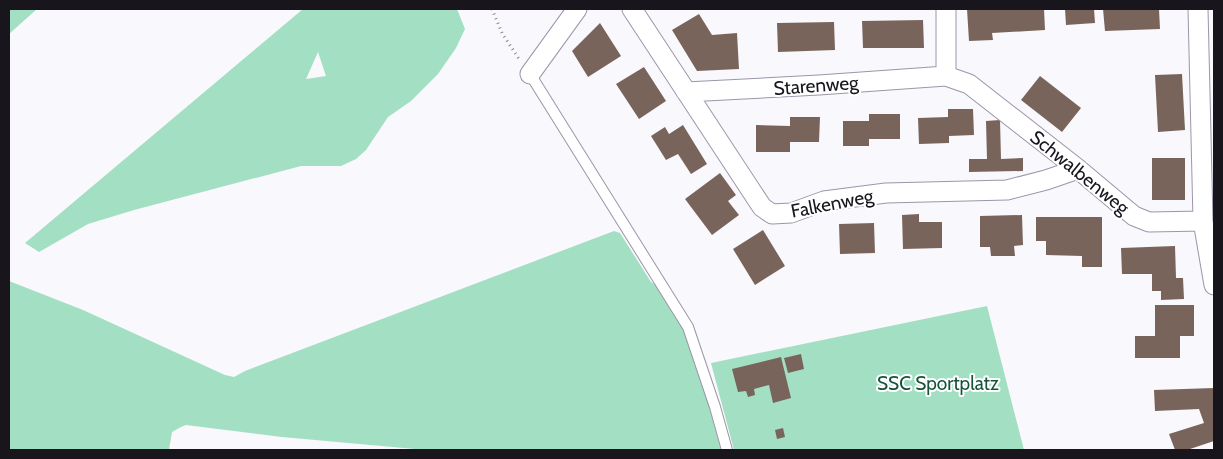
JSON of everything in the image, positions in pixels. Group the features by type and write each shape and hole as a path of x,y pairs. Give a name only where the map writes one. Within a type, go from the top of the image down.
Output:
{"street":[{"path":"530,74 577,9"},
{"name":"Falkenweg","path":"632,9 762,207 772,214 791,212 824,201 886,193 1007,190 1078,169"},
{"path":"946,9 946,76"},
{"path":"1198,9 1203,221 1214,285"},
{"name":"Starenweg","path":"686,92 946,76"},
{"name":"Schwalbenweg","path":"946,76 969,84 1078,169 1134,216 1149,222 1203,221"}],"lane":[{"path":"530,74 688,327 715,407 727,450"}],"path":[{"path":"492,9 502,33 530,74"}],"green space":[{"path":"9,9 37,9 9,34"},
{"path":"303,9 457,9 465,29 456,48 438,74 411,101 388,117 366,150 356,159 341,166 301,166 134,210 88,224 39,252 25,243","holes":["318,52 326,76 306,79"]},
{"path":"614,231 620,233 651,282 659,287 684,327 703,383 721,450 426,450 282,437 186,425 172,432 169,450 9,450 9,281 83,310 225,375 234,377 245,371"},
{"name":"SSC Sportplatz","path":"987,306 1024,450 734,450 711,363"}],"building":[{"path":"967,9 1044,9 1045,30 992,33 993,40 969,41"},
{"path":"1065,9 1094,9 1095,23 1066,25"},
{"path":"1103,9 1159,9 1160,29 1105,31"},
{"path":"699,14 712,35 737,33 739,69 697,71 672,30"},
{"path":"923,20 924,48 863,48 862,21"},
{"path":"834,22 835,50 778,52 777,23"},
{"path":"600,23 621,56 588,77 572,51"},
{"path":"644,67 666,101 639,119 616,84"},
{"path":"1182,74 1185,130 1158,132 1155,75"},
{"path":"1040,76 1081,108 1062,132 1021,100"},
{"path":"948,109 973,109 974,135 949,136 949,143 919,144 918,118 948,117"},
{"path":"869,114 900,114 900,139 869,139 869,146 843,146 843,121 869,121"},
{"path":"790,117 820,117 819,142 790,142 790,152 756,152 756,125 790,126"},
{"path":"1000,120 1001,159 1023,158 1023,171 969,172 969,159 987,159 986,121"},
{"path":"683,125 707,164 691,174 678,154 666,160 651,136 665,127 669,134"},
{"path":"1152,158 1185,158 1185,200 1152,200"},
{"path":"720,173 736,195 728,201 739,215 712,235 685,199"},
{"path":"919,214 919,222 942,222 942,248 903,249 902,215"},
{"path":"1022,215 1023,245 1014,246 1015,256 991,256 990,247 980,247 980,216"},
{"path":"1036,217 1102,217 1102,267 1082,267 1082,256 1046,255 1046,241 1036,241"},
{"path":"874,223 875,253 840,254 839,224"},
{"path":"763,230 785,266 755,285 733,249"},
{"path":"1175,246 1176,278 1183,278 1184,299 1161,300 1161,291 1152,291 1152,274 1122,274 1121,248"},
{"path":"1155,305 1194,305 1194,336 1180,336 1180,358 1135,358 1135,336 1155,336"},
{"path":"801,354 804,369 788,373 784,358"},
{"path":"781,357 791,398 773,403 769,385 754,389 755,395 748,397 746,391 738,392 732,369"},
{"path":"1214,388 1214,441 1187,450 1175,450 1169,434 1204,423 1199,409 1155,411 1154,390"},
{"path":"783,428 785,437 777,439 775,430"}]}
